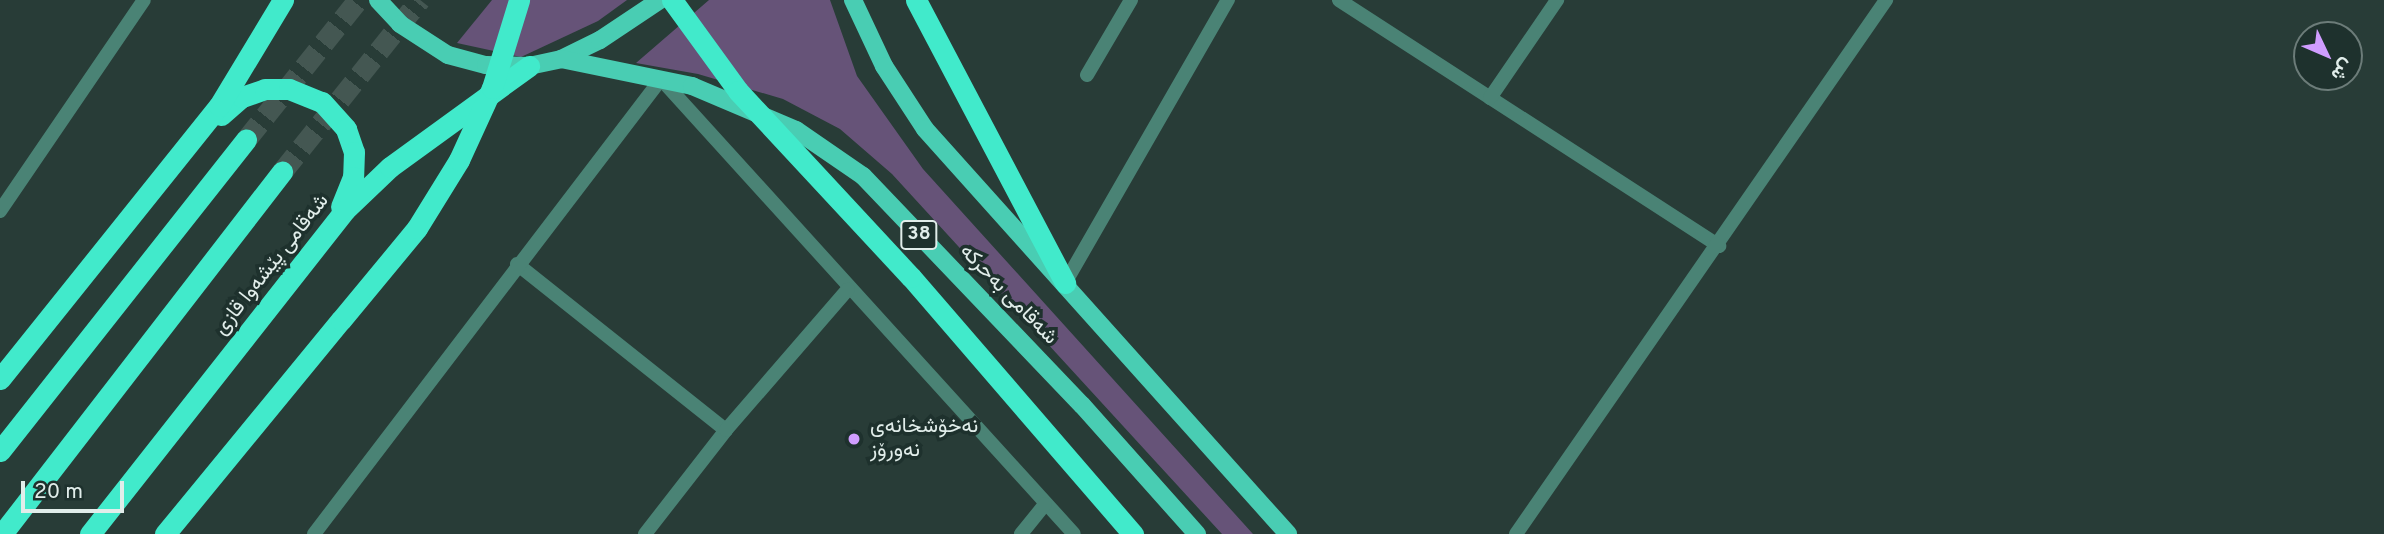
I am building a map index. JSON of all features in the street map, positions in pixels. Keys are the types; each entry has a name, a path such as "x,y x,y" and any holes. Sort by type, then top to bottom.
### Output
{"highway":[{"path":"0,379 180,155 259,47 283,0"},
{"path":"165,534 416,228 459,160 492,88 519,0"},
{"path":"671,0 738,91 911,277 1133,534"},
{"path":"916,0 1065,283"},
{"name":"شەقامی پێشەوا قازی","path":"90,534 325,236 390,167 529,66"},
{"path":"180,155 242,97 277,88 312,96 340,119 354,152 351,189 325,236"},
{"path":"0,451 246,139"},
{"path":"2,534 282,172"}],"main road":[{"name":"شەقامی پێشەوا قازی","path":"378,0 400,24 448,55 486,65 529,66 561,59 600,40 660,0"},
{"path":"853,0 884,66 925,129 1288,534"},
{"name":"شەقامی بەحرکە","path":"561,59 692,86 796,130 863,176 1083,405 1197,534"}],"street":[{"path":"0,211 144,0"},
{"path":"1087,75 1131,0"},
{"path":"1065,283 1228,0"},
{"path":"1339,0 1718,246"},
{"path":"1490,98 1557,0"},
{"path":"1516,534 1886,0"},
{"path":"314,534 517,264 661,79 848,289 1074,534"},
{"path":"517,264 726,430"},
{"path":"646,534 726,430 848,289"},
{"path":"1021,534 1045,504"}],"shaded area":[{"path":"492,0 627,0 598,21 521,57 457,43"},
{"path":"709,0 830,0 857,76 923,169 1253,534 1222,534 892,174 840,129 783,99 698,74 636,63"}],"tunnel":[{"path":"246,140 358,0"},
{"path":"282,172 420,0"}],"place":[{"name":"نەخۆشخانەی نەورۆز","path":"854,439"}]}
